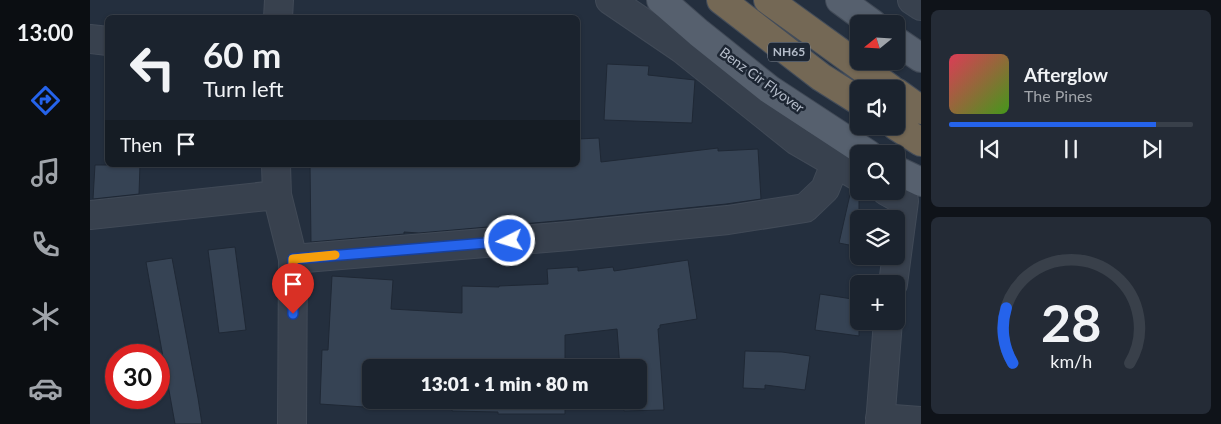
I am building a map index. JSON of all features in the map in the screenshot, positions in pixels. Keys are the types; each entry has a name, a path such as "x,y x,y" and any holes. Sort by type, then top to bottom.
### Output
{"highway":[{"name":"NH65","path":"721,0 821,77 850,95"},
{"name":"NH65","path":"768,0 879,80"},
{"path":"905,98 921,110"},
{"path":"905,132 921,142"}],"main road":[{"name":"Benz Cir Flyover","path":"661,0 769,89 854,145"},
{"path":"840,0 861,15"},
{"path":"905,47 921,58"}],"street":[{"path":"278,15 279,0"},
{"path":"610,0 682,49 798,141 850,172"},
{"path":"912,0 921,6"},
{"path":"90,39 105,41"},
{"path":"293,259 569,236 728,220 805,208 825,189 835,164"},
{"path":"276,167 278,195 293,259 292,424"},
{"path":"90,215 278,195"},
{"path":"895,275 908,197"},
{"path":"887,330 880,421 921,421"}],"building":[{"path":"607,64 649,66 648,75 695,80 692,123 604,120"},
{"path":"599,138 601,162 718,148 718,151 758,149 761,199 568,220 419,233 404,232 404,234 311,242 310,167 580,167 580,139"},
{"path":"95,165 105,165 105,167 140,167 139,194 93,199"},
{"path":"850,194 850,200 859,200 859,210 850,210 850,245 839,243"},
{"path":"235,247 246,330 219,333 208,250"},
{"path":"172,258 202,424 175,424 170,396 170,344 161,344 146,262"},
{"path":"688,260 697,319 660,325 658,329 664,410 624,411 624,409 647,409 647,359 619,359 617,329 565,335 565,359 362,359 362,407 320,404 322,350 328,350 332,276 393,280 391,309 462,313 462,286 499,287 548,284 547,269 578,267 578,271 613,267 614,271"},
{"path":"820,294 850,299 850,330 859,330 859,336 815,330"},
{"path":"745,351 782,352 810,356 805,390 765,385 765,389 743,388"},
{"path":"452,409 565,409 565,414 498,414 498,412 452,411"}],"slow traffic":[{"path":"293,271 293,259 335,255"}],"route":[{"path":"293,314 293,259 510,241"}]}
